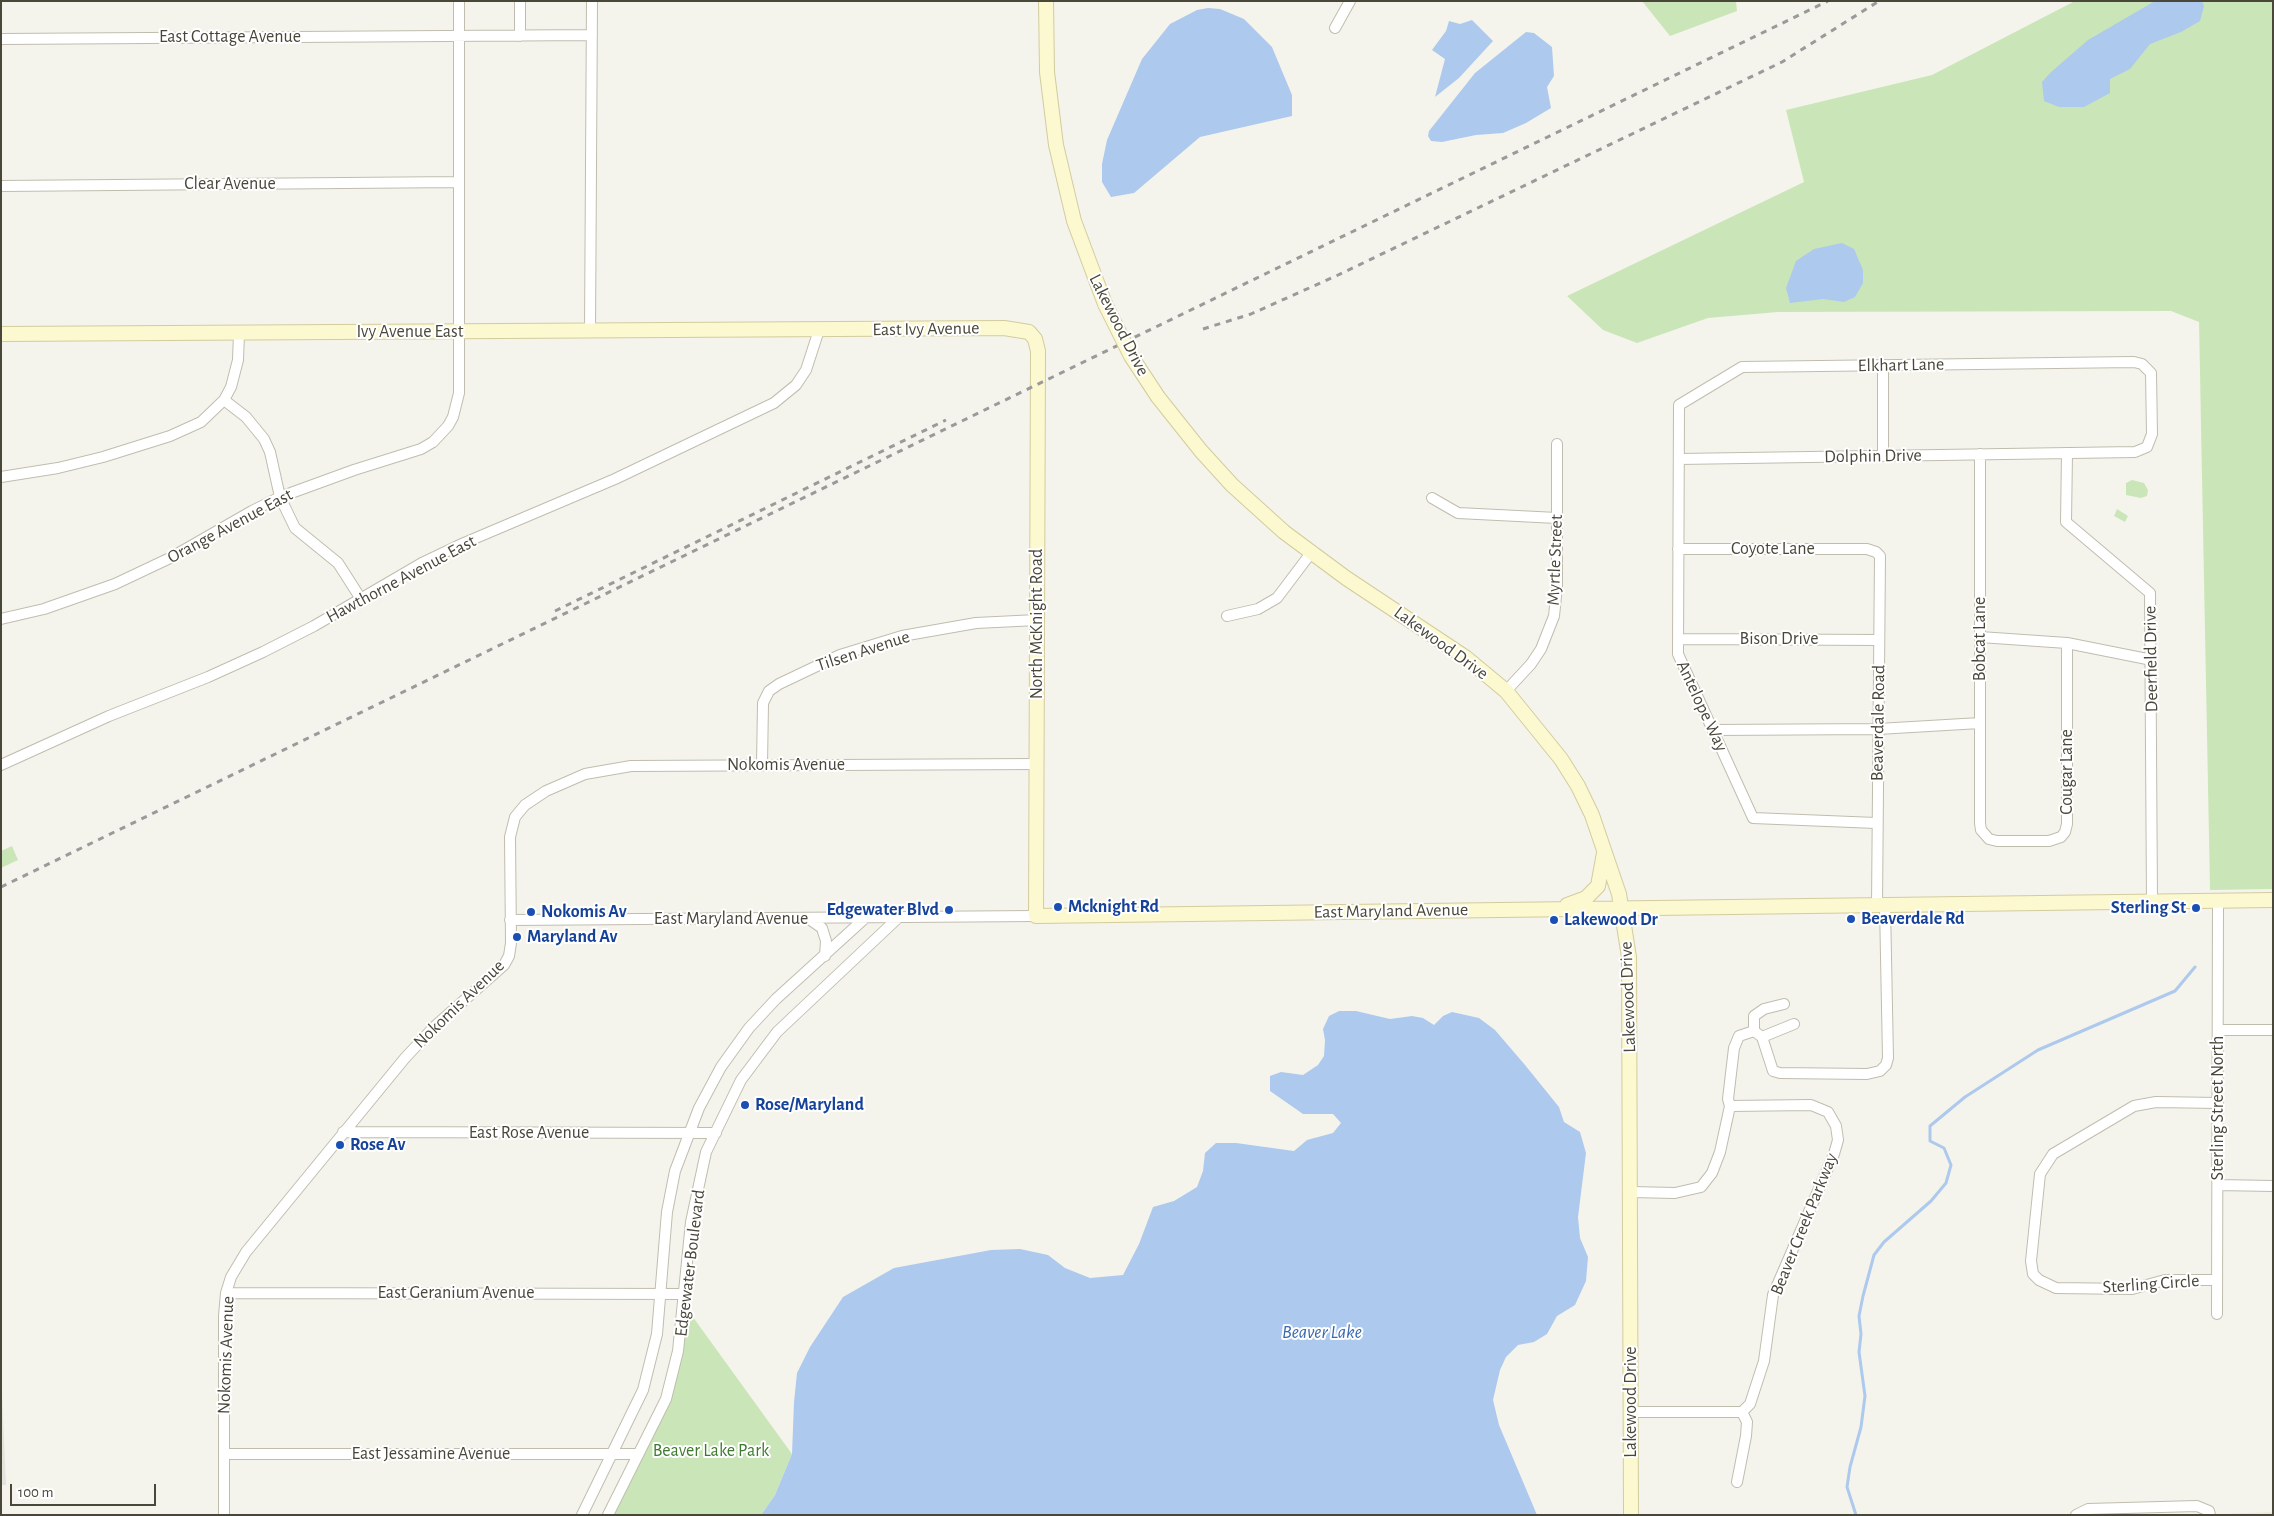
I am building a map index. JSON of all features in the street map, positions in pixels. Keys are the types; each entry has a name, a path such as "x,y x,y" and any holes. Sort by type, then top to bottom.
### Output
{"street":[{"name":"Orange Avenue East","path":"1,619 44,609 115,584 170,558 280,497 354,470 421,449 441,434 453,417 458,403 459,1"},
{"path":"520,1 520,36"},
{"path":"590,331 592,1"},
{"name":"Lakewood Drive","path":"1046,1 1050,102 1064,183 1087,262 1105,304 1132,356 1158,397 1201,451 1232,485 1284,532 1311,553 1459,653 1506,691 1544,737 1578,786 1604,847 1622,908 1630,976 1631,1515"},
{"path":"1335,28 1350,1"},
{"name":"East Cottage Avenue","path":"1,38 592,35"},
{"name":"Clear Avenue","path":"1,186 459,182"},
{"name":"East Ivy Avenue","path":"819,330 1004,328 1019,329 1031,334"},
{"name":"Ivy Avenue East","path":"1,334 819,330"},
{"name":"Hawthorne Avenue East","path":"1,765 109,716 208,677 263,652 422,563 614,479 774,403 796,385 806,370 819,330"},
{"path":"1,477 58,468 148,444 201,422 224,400 236,374 239,333"},
{"name":"North McKnight Road","path":"1031,334 1036,341 1038,351 1036,916"},
{"name":"Elkhart Lane","path":"1679,406 1742,367 2134,362 2148,368 2152,380 2152,434 2147,447 2135,452 2067,453"},
{"path":"1882,456 1883,365"},
{"path":"224,400 246,417 264,439 270,452 280,497 295,528 338,563 361,598"},
{"name":"Antelope Way","path":"1679,406 1678,654 1753,818 1876,822"},
{"name":"Myrtle Street","path":"1506,691 1531,664 1541,649 1554,616 1556,597 1557,444"},
{"name":"Dolphin Drive","path":"1679,459 2067,453"},
{"name":"Deerfield Drive","path":"2067,453 2066,522 2150,593 2152,660 2152,902"},
{"name":"Bobcat Lane","path":"1980,454 1980,823"},
{"path":"1432,498 1458,513 1557,518"},
{"name":"Coyote Lane","path":"1678,549 1867,548"},
{"name":"Beaverdale Road","path":"1758,1034 1774,1071 1780,1073 1867,1074 1880,1071 1888,1058 1876,822 1881,562 1876,552 1867,548"},
{"path":"1227,616 1263,607 1277,598 1311,553"},
{"name":"Tilsen Avenue","path":"762,765 763,703 769,691 779,684 840,655 902,636 976,623 1037,620"},
{"path":"1980,637 2067,643 2152,660"},
{"name":"Bison Drive","path":"1678,639 1879,640"},
{"name":"Cougar Lane","path":"1980,823 1984,835 1998,841 2049,841 2061,837 2065,832 2067,824 2067,643"},
{"path":"1713,730 1878,729 1980,723"},
{"name":"Nokomis Avenue","path":"224,1515 224,1316 226,1293 239,1261 343,1132 416,1046 504,965 510,949 511,827 522,808 546,791 585,774 616,767 1037,764"},
{"path":"1546,909 1580,901 1593,892 1601,881 1604,847"},
{"name":"East Maryland Avenue","path":"510,920 864,919 2273,900"},
{"name":"Sterling Street North","path":"2217,1314 2218,901"},
{"name":"Edgewater Boulevard","path":"608,1515 666,1399 678,1351 686,1294 691,1222 706,1152 741,1080 777,1032 898,918"},
{"path":"809,919 822,928 826,940 825,956"},
{"name":"Edgewater Boulevard","path":"582,1515 643,1390 657,1334 667,1212 675,1171 699,1108 721,1067 749,1028 776,999 864,919"},
{"path":"1758,1034 1754,1016 1764,1009 1784,1004"},
{"path":"1631,1192 1675,1193 1700,1187 1712,1174 1720,1152 1730,1106 1728,1099 1734,1048 1739,1036 1758,1034 1794,1024"},
{"path":"2218,1030 2273,1030"},
{"name":"Sterling Circle","path":"2217,1280 2157,1281 2132,1289 2056,1288 2039,1280 2033,1274 2030,1261 2040,1174 2053,1154 2134,1106 2156,1102 2218,1103"},
{"name":"Beaver Creek Parkway","path":"1730,1106 1812,1105 1828,1112 1836,1126 1838,1140 1834,1154 1773,1295 1764,1361 1750,1404 1742,1412"},
{"name":"East Rose Avenue","path":"343,1132 716,1134"},
{"path":"2218,1185 2273,1186"},
{"name":"East Geranium Avenue","path":"226,1293 686,1294"},
{"path":"1631,1412 1742,1412 1746,1422 1746,1436 1737,1482"},
{"name":"East Jessamine Avenue","path":"224,1454 638,1454"},
{"path":"2076,1515 2088,1509 2197,1506 2210,1513"}],"shaded area":[{"path":"1,1370 6,1485 1,1485"},
{"path":"2273,1512 2273,1515 2220,1515 2220,1514"}],"green space":[{"path":"1642,1 1736,1 1737,11 1670,36"},
{"path":"2075,1 2273,1 2273,889 2210,890 2199,322 2171,311 1778,312 1708,318 1637,343 1603,330 1567,296 1804,182 1786,110 1932,75"},
{"path":"2132,480 2144,483 2148,490 2147,496 2141,498 2126,495 2126,483"},
{"path":"2117,509 2128,516 2125,522 2114,516"},
{"path":"12,846 18,860 1,868 1,851"},
{"name":"Beaver Lake Park","path":"690,1313 792,1454 775,1495 761,1515 608,1515 666,1399"}],"water":[{"path":"2155,1 2202,1 2204,6 2200,21 2181,32 2150,44 2130,69 2110,79 2110,93 2084,107 2059,107 2044,101 2042,82 2050,73 2088,40"},
{"path":"1208,8 1220,9 1244,19 1272,47 1292,95 1292,116 1200,137 1134,193 1111,197 1102,182 1102,164 1107,140 1142,59 1170,24 1197,10"},
{"path":"1472,20 1493,41 1459,78 1435,97 1445,59 1432,50 1446,31 1449,21 1460,24"},
{"path":"1526,32 1534,33 1552,47 1554,76 1547,87 1551,108 1526,123 1503,133 1476,135 1442,142 1431,141 1428,136 1429,131 1475,73"},
{"path":"1842,243 1854,249 1863,270 1863,283 1855,297 1844,302 1823,299 1790,303 1786,288 1796,261 1814,249"},
{"name":"Beaver Lake","path":"1339,1011 1356,1011 1390,1019 1412,1016 1423,1018 1434,1025 1443,1016 1452,1012 1479,1018 1495,1030 1525,1065 1559,1107 1564,1122 1580,1132 1586,1153 1578,1217 1580,1238 1588,1257 1586,1281 1575,1305 1557,1316 1547,1334 1534,1342 1518,1345 1506,1357 1500,1370 1493,1400 1499,1425 1537,1515 761,1515 775,1495 792,1454 797,1373 810,1347 843,1297 894,1268 991,1250 1020,1249 1048,1255 1065,1268 1090,1278 1123,1275 1139,1244 1153,1207 1174,1201 1197,1187 1203,1171 1205,1153 1216,1143 1236,1143 1294,1151 1307,1140 1333,1133 1341,1123 1333,1114 1303,1114 1270,1091 1270,1076 1281,1072 1303,1075 1318,1065 1324,1056 1325,1040 1323,1029 1329,1016"}],"waterway":[{"path":"1856,1515 1847,1487 1850,1467 1861,1427 1865,1396 1859,1352 1861,1334 1859,1316 1874,1255 1884,1242 1931,1201 1946,1183 1951,1165 1944,1148 1930,1141 1930,1126 1965,1097 2038,1050 2175,991 2195,967"}],"railway":[{"path":"1,887 1828,1"},
{"path":"1203,329 1251,314 1336,276 1782,62 1879,1"},
{"path":"555,611 946,420"}],"place":[{"name":"Mcknight Rd","path":"1058,907"},
{"name":"Sterling St","path":"2196,908"},
{"name":"Edgewater Blvd","path":"949,910"},
{"name":"Nokomis Av","path":"531,912"},
{"name":"Beaverdale Rd","path":"1851,919"},
{"name":"Lakewood Dr","path":"1554,920"},
{"name":"Maryland Av","path":"517,937"},
{"name":"Rose/Maryland","path":"745,1105"},
{"name":"Rose Av","path":"340,1145"}]}
